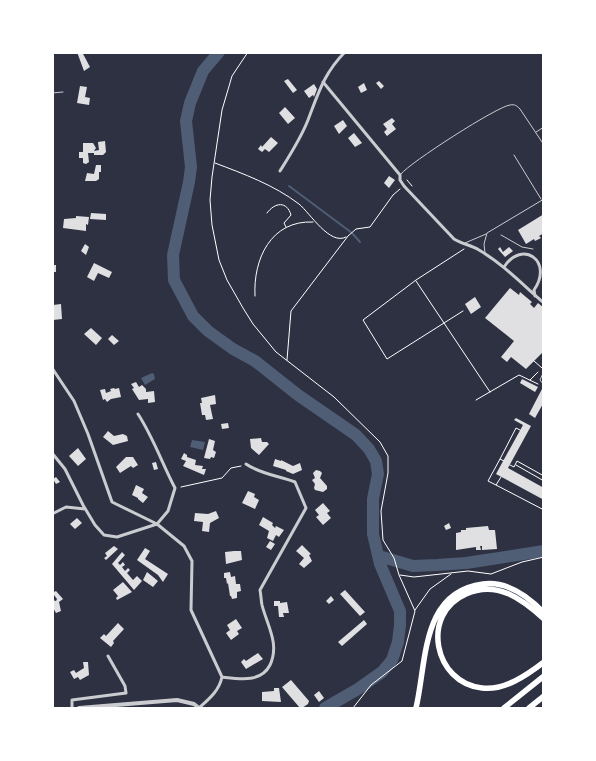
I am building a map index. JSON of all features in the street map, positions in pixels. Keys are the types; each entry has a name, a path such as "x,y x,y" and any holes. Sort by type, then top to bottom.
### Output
{"highway":[{"path":"416,708 431,628 437,613 452,595 462,588 474,585 495,584 508,587 523,595 544,613"},
{"path":"544,619 508,592 483,589 460,597 449,605 442,616 437,640 442,658 449,669 468,684 483,688 502,686 518,679 544,662"},
{"path":"504,708 544,676"},
{"path":"529,708 544,696"}],"street":[{"path":"280,171 305,127 323,82 345,52"},
{"path":"323,82 400,175 400,180 404,186 448,234 461,244 470,245 504,267 544,303"},
{"path":"504,267 516,256 525,254 532,257 539,264 541,271 538,285 534,290 536,296"},
{"path":"52,368 74,401 112,502 157,524 184,546 192,560 191,610 222,677 220,686 199,708 194,704 177,700 79,708"},
{"path":"52,453 65,469 85,509 104,535 117,537 157,524 168,511 175,488 160,459 152,436 138,414"},
{"path":"222,677 256,678 267,670 270,665 274,650 270,626 262,605 260,590 306,508 295,482 278,475 254,470 246,464"},
{"path":"52,514 66,507 85,509"},
{"path":"72,708 72,700 126,693 125,686 108,656"}],"lane":[{"path":"52,92 63,92"},
{"path":"400,175 414,161 509,104 518,106 544,145"},
{"path":"535,132 544,128"},
{"path":"461,244 472,241 487,233 542,199 514,155"},
{"path":"486,255 484,244 487,233"},
{"path":"501,235 522,248 533,249"},
{"path":"544,372 540,380 544,386"}],"path":[{"path":"248,52 232,76 222,110 214,163 210,200 212,225 219,260 227,280 253,324 276,352 334,397 380,442 388,456 388,473 381,511 383,540 394,558 414,611"},
{"path":"214,163 254,178 278,191 299,204 312,216 314,222"},
{"path":"287,360 290,311 348,236 356,229 370,226 393,195 404,186"},
{"path":"267,213 274,206 286,205 291,215 284,223 286,228"},
{"path":"255,296 255,278 260,256 268,243 280,231 306,221 314,222 336,239 348,236"},
{"path":"463,310 387,359 363,320 416,280 470,245"},
{"path":"416,280 490,392"},
{"path":"530,380 543,368 534,361"},
{"path":"476,400 519,375 544,386"},
{"path":"520,430 516,428 488,481 544,510"},
{"path":"514,433 518,435"},
{"path":"511,438 515,440"},
{"path":"508,443 512,445"},
{"path":"506,447 510,449"},
{"path":"504,451 508,454"},
{"path":"501,456 505,458"},
{"path":"500,458 504,461"},
{"path":"510,465 514,467 517,461 544,476"},
{"path":"175,488 222,478 230,468 246,464"},
{"path":"515,464 544,481"},
{"path":"496,485 500,477"},
{"path":"399,575 414,576 468,571 491,574 522,562 544,557"},
{"path":"353,708 370,685 402,660 414,611 430,588 451,573"}],"water":[{"path":"152,373 155,379 145,385 141,378"},
{"path":"192,440 205,442 203,450 190,447"}],"building":[{"path":"77,52 82,52 90,67 84,71"},
{"path":"288,79 297,90 293,93 284,81"},
{"path":"379,81 384,86 381,89 376,83"},
{"path":"364,83 367,90 361,93 358,87"},
{"path":"314,84 317,89 314,97 313,95 309,98 304,91"},
{"path":"80,86 87,87 85,97 90,98 89,105 77,103"},
{"path":"285,107 295,118 288,124 279,113"},
{"path":"392,118 395,121 392,124 396,129 387,136 384,132 387,129 383,124"},
{"path":"343,120 347,126 339,134 334,126"},
{"path":"354,133 362,143 355,147 348,138"},
{"path":"271,137 278,143 269,152 265,149 262,152 258,149 261,145 262,147"},
{"path":"105,141 106,152 103,155 88,153 89,162 83,163 83,158 79,158 79,152 83,152 83,143 93,143 96,148 94,151 99,150 98,142"},
{"path":"96,165 101,165 99,179 96,181 85,181 87,173 94,174"},
{"path":"389,176 395,180 389,188 384,183"},
{"path":"91,213 106,214 106,220 90,219"},
{"path":"544,214 544,233 539,236 541,238 535,241 534,239 526,244 518,230"},
{"path":"76,216 89,217 86,231 63,228 64,219 76,218"},
{"path":"85,244 89,247 86,255 81,251"},
{"path":"500,247 503,252 509,247 513,251 505,257 498,249"},
{"path":"94,263 112,272 109,278 98,273 94,281 87,277"},
{"path":"52,265 56,265 56,272 52,272"},
{"path":"510,288 519,295 520,292 532,302 530,304 534,308 538,303 544,308 544,351 526,369 511,357 507,362 501,357 514,341 485,318"},
{"path":"475,297 481,307 471,314 465,304"},
{"path":"61,304 62,319 53,320 53,305"},
{"path":"91,328 102,338 96,345 84,334"},
{"path":"112,335 119,341 114,345 108,339"},
{"path":"522,379 538,387 535,392 520,383"},
{"path":"136,382 139,387 142,385 146,389 146,392 154,391 155,402 148,403 148,399 139,400 131,384"},
{"path":"114,388 119,388 121,397 107,402 105,399 103,400 100,390 105,389 106,393"},
{"path":"542,389 544,402 535,418 529,414"},
{"path":"215,395 216,404 210,405 213,419 206,420 205,415 202,415 201,398"},
{"path":"516,418 531,426 508,468 544,488 544,500 496,474 523,425 514,420"},
{"path":"228,423 229,428 222,429 221,424"},
{"path":"108,431 114,436 123,434 127,436 128,441 113,445 103,437"},
{"path":"261,438 262,442 269,444 259,455 251,448 250,439"},
{"path":"209,439 215,441 213,450 216,452 214,458 211,457 210,459 204,458"},
{"path":"78,448 86,459 78,466 69,456"},
{"path":"184,453 187,457 196,460 195,465 203,466 202,469 206,469 204,475 183,466 186,461 181,459"},
{"path":"126,457 133,457 138,465 133,468 131,466 120,473 116,467"},
{"path":"275,459 293,466 300,463 302,470 293,474 273,466"},
{"path":"156,462 158,469 154,470 152,463"},
{"path":"316,470 322,473 320,478 327,486 327,489 323,492 314,488 315,484 312,480 315,478 313,473"},
{"path":"56,477 60,482 56,484 53,479"},
{"path":"136,485 144,489 142,493 148,497 143,503 132,495"},
{"path":"248,491 255,494 254,497 259,500 255,509 242,503"},
{"path":"323,503 330,511 327,513 331,518 323,525 316,517 319,515 315,510"},
{"path":"216,511 219,518 210,523 209,532 202,531 203,522 194,521 195,513 208,514"},
{"path":"263,517 273,523 272,525 275,528 276,526 284,530 279,537 276,535 273,541 267,538 269,531 259,525"},
{"path":"77,518 82,523 75,529 70,524"},
{"path":"449,523 451,528 446,530 444,526"},
{"path":"488,526 489,530 495,530 497,549 482,550 482,546 480,546 481,550 476,550 476,547 456,550 456,533 466,530 466,528"},
{"path":"270,541 275,544 271,550 266,547"},
{"path":"302,545 311,554 309,555 312,561 304,568 299,564 304,558 296,551"},
{"path":"114,546 118,549 106,560 104,558 107,556 105,553"},
{"path":"145,548 150,551 145,559 168,574 163,582 158,575 137,560"},
{"path":"241,551 242,560 226,564 225,552"},
{"path":"122,552 125,555 118,563 120,565 123,562 125,565 122,567 125,571 128,568 130,570 127,573 133,580 137,576 142,581 134,590 112,564"},
{"path":"147,572 158,581 153,587 143,580"},
{"path":"230,572 231,577 235,576 236,584 240,584 241,591 237,592 237,598 232,599 228,583 226,578 224,578 224,573"},
{"path":"123,582 132,592 117,600 118,596 113,590"},
{"path":"345,590 365,612 360,616 340,594"},
{"path":"56,591 63,599 59,602 61,611 56,613 52,606 52,600 56,601 57,599 52,593"},
{"path":"331,596 334,600 329,604 326,601"},
{"path":"274,601 280,601 280,603 287,602 289,613 283,613 284,617 279,617 278,606 274,606"},
{"path":"236,619 242,628 237,631 239,634 231,640 226,633 230,630 227,625"},
{"path":"364,620 367,624 342,646 338,642"},
{"path":"118,623 124,629 113,641 114,643 111,647 100,638 104,634 106,636"},
{"path":"258,653 263,659 246,669 241,662"},
{"path":"83,662 88,662 89,675 80,680 78,677 74,679 70,672 74,670 76,673 84,668"},
{"path":"291,680 309,701 302,708 282,687"},
{"path":"274,688 279,688 281,702 262,701 262,692 274,691"},
{"path":"319,691 324,698 319,702 314,695"}],"waterway":[{"path":"219,52 203,71 190,103 186,121 191,167 173,255 174,280 193,316 208,331 233,349 255,361 298,395 356,435 369,449 376,461 378,474 373,499 373,534 380,564 400,611 398,642 392,660 382,672 358,689 325,708"},
{"path":"289,186 352,233 360,242"},
{"path":"379,556 413,566 466,563 544,551"}]}
